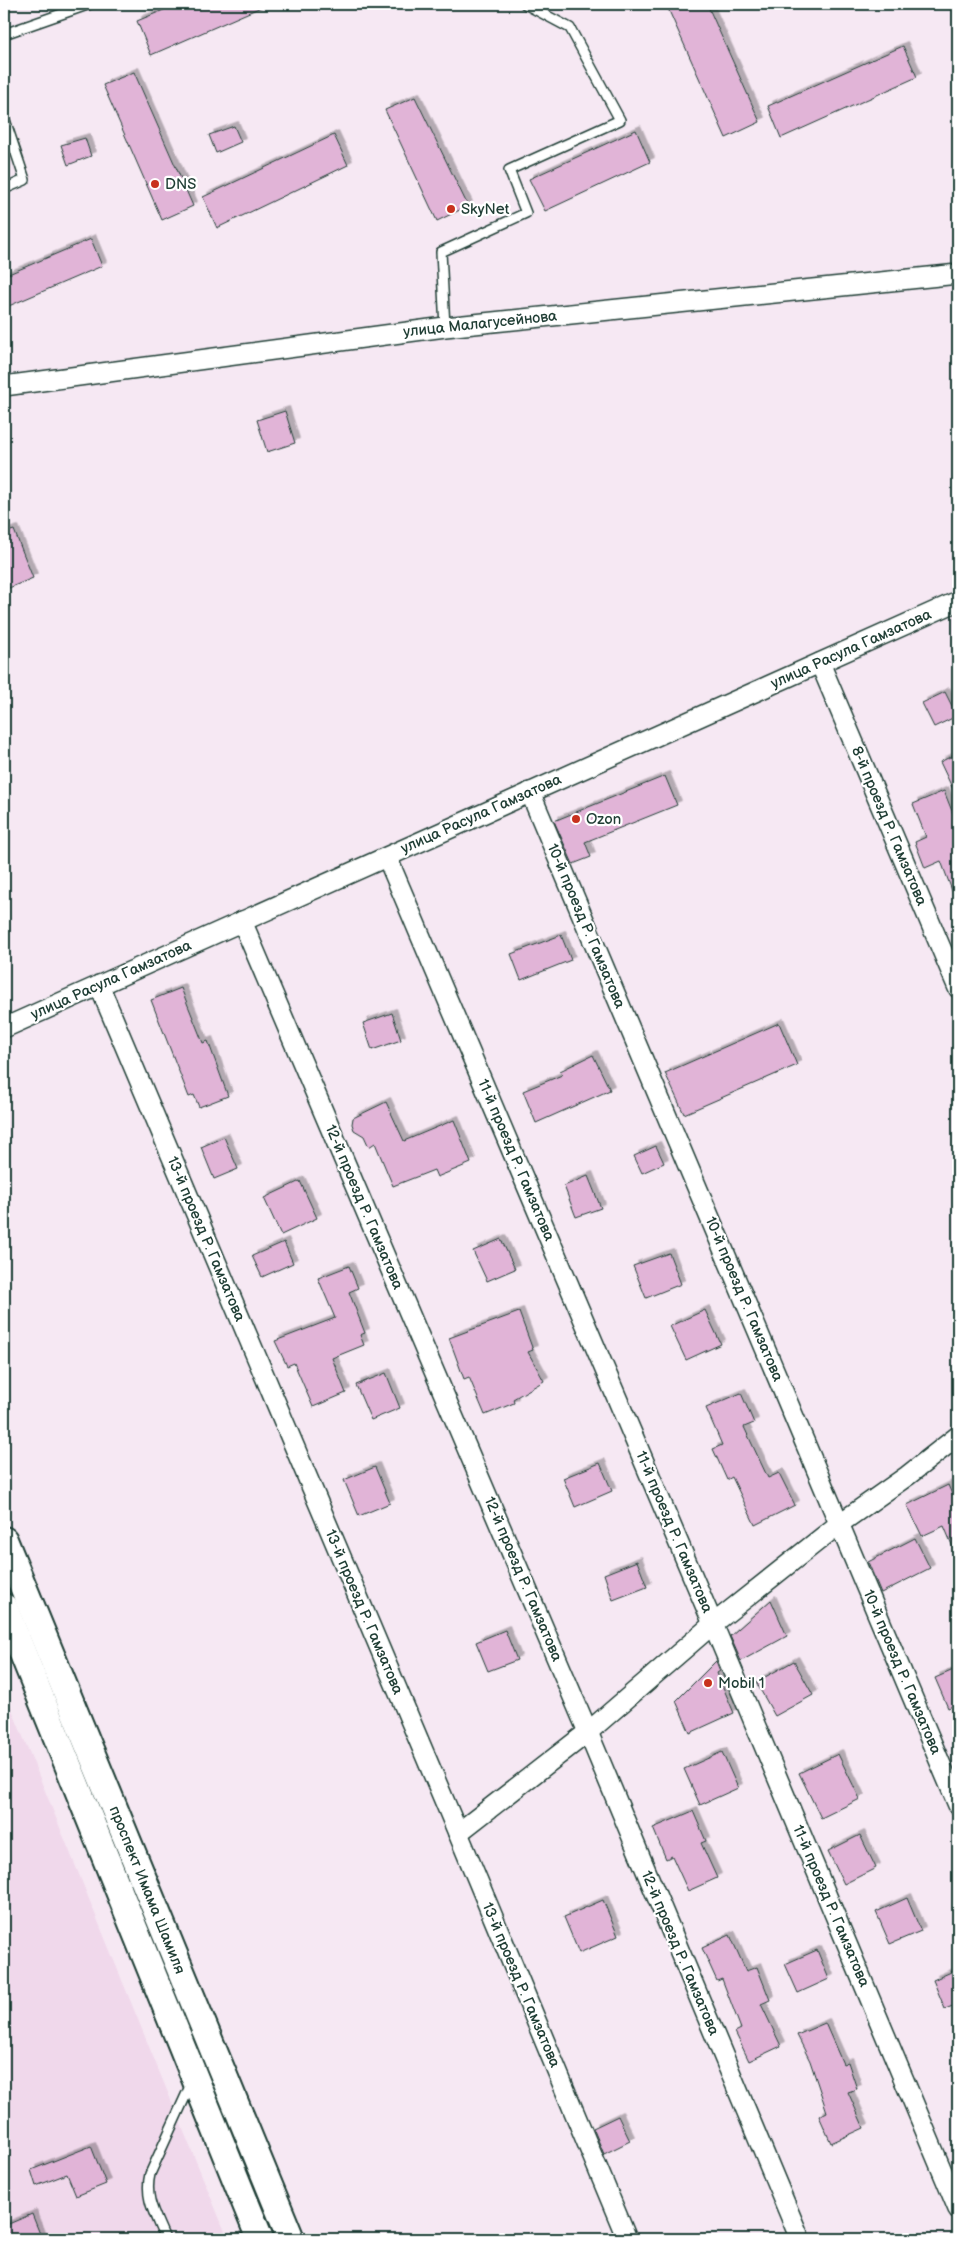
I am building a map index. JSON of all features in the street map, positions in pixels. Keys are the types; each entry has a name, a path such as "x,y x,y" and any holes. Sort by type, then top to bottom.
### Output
{"main road":[{"name":"проспект Имама Шамиля","path":"4,1540 291,2239"},
{"name":"проспект Имама Шамиля","path":"4,1607 260,2239"}],"street":[{"name":"улица Малагусейнова","path":"4,386 444,328 958,274"},
{"name":"улица Расула Гамзатова","path":"4,1028 958,601"},
{"name":"8-й проезд Р. Гамзатова","path":"820,663 958,988"},
{"name":"10-й проезд Р. Гамзатова","path":"530,792 958,1805"},
{"name":"11-й проезд Р. Гамзатова","path":"387,857 714,1624 958,2209"},
{"name":"12-й проезд Р. Гамзатова","path":"242,921 588,1732 800,2239"},
{"name":"13-й проезд Р. Гамзатова","path":"99,985 458,1833 627,2239"},
{"path":"458,1833 588,1732 714,1624 839,1524 907,1476 958,1436"}],"lane":[{"path":"4,34 90,4"},
{"path":"444,328 441,252 526,213 509,170 620,120 570,28 525,4"},
{"path":"4,117 25,180 4,189"},
{"path":"165,2239 149,2201 147,2188 150,2174 194,2077"}],"shaded area":[{"path":"4,1690 152,2054 228,2239 4,2239"}],"building":[{"path":"178,4 268,4 151,55 137,21"},
{"path":"666,4 707,4 760,122 726,138"},
{"path":"903,46 917,77 781,138 768,106"},
{"path":"134,72 193,206 162,220 103,85"},
{"path":"415,97 468,206 437,221 385,110"},
{"path":"234,126 241,142 216,153 209,135"},
{"path":"636,130 650,162 545,211 529,179"},
{"path":"334,135 348,165 217,228 203,197"},
{"path":"85,138 91,156 68,165 61,145"},
{"path":"91,239 102,266 4,308 4,276"},
{"path":"285,411 295,443 267,452 257,420"},
{"path":"14,530 33,578 4,590 4,533"},
{"path":"945,692 957,716 934,727 922,703"},
{"path":"958,753 958,800 940,762"},
{"path":"665,776 677,805 585,842 591,857 573,864 554,821"},
{"path":"944,791 958,826 957,904 941,861 925,868 915,842 926,837 913,804"},
{"path":"561,935 571,960 521,980 511,954"},
{"path":"181,988 203,1043 208,1041 228,1096 199,1107 194,1095 189,1097 151,1000"},
{"path":"392,1013 401,1040 372,1050 363,1023"},
{"path":"779,1023 797,1065 684,1114 665,1073"},
{"path":"593,1055 610,1090 536,1123 523,1091 562,1075 560,1071"},
{"path":"386,1102 404,1141 454,1120 471,1163 437,1177 434,1170 393,1186 375,1143 369,1147 364,1136 354,1130 352,1124 353,1118"},
{"path":"224,1137 238,1169 214,1179 201,1147"},
{"path":"656,1146 664,1163 642,1173 634,1156"},
{"path":"588,1176 601,1208 576,1217 564,1186"},
{"path":"300,1181 317,1218 281,1235 264,1198"},
{"path":"501,1239 515,1269 487,1281 473,1251"},
{"path":"284,1242 293,1263 262,1277 252,1256"},
{"path":"669,1253 681,1284 646,1298 633,1266"},
{"path":"349,1266 358,1288 349,1292 365,1333 360,1335 364,1345 332,1358 346,1393 313,1407 294,1363 287,1366 275,1341 335,1318 318,1278"},
{"path":"705,1310 721,1344 686,1360 670,1326"},
{"path":"519,1312 533,1350 528,1352 544,1381 513,1399 514,1403 485,1415 469,1377 464,1379 449,1338"},
{"path":"386,1373 400,1408 371,1420 356,1385"},
{"path":"741,1393 754,1423 744,1427 768,1478 779,1473 795,1505 755,1525 732,1477 727,1480 713,1449 722,1445 706,1408"},
{"path":"600,1463 612,1491 575,1507 563,1478"},
{"path":"375,1467 390,1503 359,1516 344,1480"},
{"path":"948,1485 958,1508 958,1559 944,1526 922,1536 907,1505"},
{"path":"915,1538 930,1568 881,1593 868,1562"},
{"path":"637,1561 647,1587 613,1600 604,1574"},
{"path":"771,1600 787,1636 741,1661 730,1636"},
{"path":"505,1630 517,1660 488,1671 476,1642"},
{"name":"Mobil 1","path":"716,1661 720,1671 717,1673 734,1713 690,1733 676,1701"},
{"path":"794,1661 813,1695 775,1716 756,1682"},
{"path":"958,1668 958,1704 948,1708 935,1678"},
{"path":"722,1752 738,1788 700,1805 684,1769"},
{"path":"838,1754 860,1799 821,1818 799,1773"},
{"path":"693,1811 706,1841 701,1843 717,1878 688,1891 672,1856 666,1859 653,1828"},
{"path":"860,1835 876,1868 844,1884 828,1851"},
{"path":"907,1898 921,1931 890,1944 876,1912"},
{"path":"603,1900 618,1936 579,1953 564,1917"},
{"path":"730,1935 746,1971 757,1967 770,2000 761,2004 781,2046 749,2061 735,2032 741,2029 722,1979 717,1981 702,1948"},
{"path":"817,1950 829,1979 798,1993 785,1964"},
{"path":"958,1969 958,2004 945,2009 933,1980"},
{"path":"825,2023 843,2064 848,2062 857,2089 848,2092 864,2128 831,2143 819,2116 827,2112 810,2061 797,2035"},
{"path":"618,2116 630,2141 604,2154 593,2128"},
{"path":"91,2146 106,2184 76,2196 67,2174 36,2186 31,2170"},
{"path":"32,2214 42,2239 4,2239 4,2226"}],"place":[{"name":"DNS","path":"155,184"},
{"name":"SkyNet","path":"451,209"},
{"name":"Ozon","path":"576,819"},
{"name":"Mobil 1","path":"708,1683"}]}
